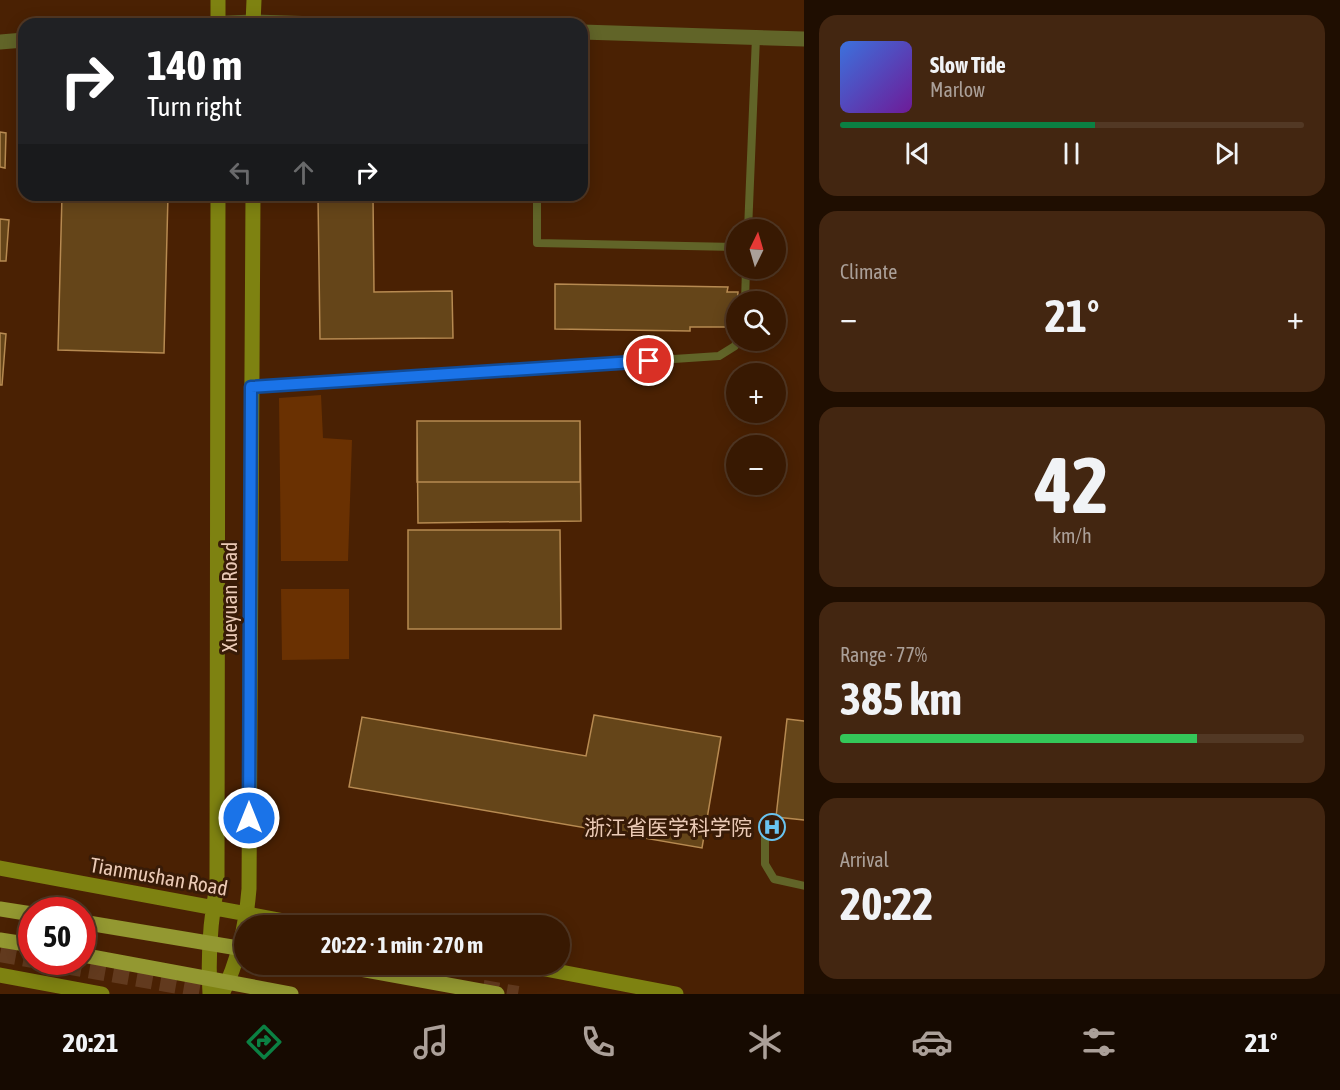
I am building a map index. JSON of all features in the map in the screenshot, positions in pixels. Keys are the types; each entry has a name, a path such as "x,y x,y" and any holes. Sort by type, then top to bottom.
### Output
{"main road":[{"path":"215,18 218,0"},
{"path":"253,18 254,0"},
{"name":"Xueyuan Road","path":"210,994 210,944 217,886 218,201"},
{"name":"Xueyuan Road","path":"247,914 252,201"},
{"name":"Tianmushan Road","path":"0,868 252,915"},
{"path":"0,909 18,912"},
{"path":"96,924 234,947"},
{"path":"0,940 18,943"},
{"path":"96,957 209,977 225,988 291,994"},
{"name":"Xueyuan Road","path":"225,988 234,967"},
{"path":"570,974 676,994"},
{"path":"0,975 102,994"},
{"path":"393,975 497,994"}],"street":[{"path":"588,32 804,39"},
{"path":"0,42 18,40"}],"lane":[{"path":"748,219 756,37"},
{"path":"537,201 537,243 726,247"},
{"path":"251,387 719,356 727,351"},
{"path":"765,834 765,864 774,879 804,886"}],"shaded area":[{"path":"321,395 323,438 352,440 348,561 281,561 279,398"},
{"path":"281,589 349,589 349,659 282,660"}],"building":[{"path":"0,132 6,133 5,168 0,167"},
{"path":"62,201 168,201 164,353 58,350"},
{"path":"318,201 373,201 374,292 452,291 453,338 320,339"},
{"path":"0,219 9,220 6,261 0,261"},
{"path":"555,284 728,287 726,327 690,327 690,331 555,329"},
{"path":"0,333 6,334 2,385 0,385"},
{"path":"417,421 580,421 580,482 417,482"},
{"path":"417,421 580,421 581,521 418,523"},
{"path":"408,530 560,530 561,629 408,629"},
{"path":"594,715 721,737 702,848 349,787 362,717 586,756"},
{"path":"787,719 804,721 804,820 776,817"}],"tunnel":[{"path":"0,954 18,957"},
{"path":"96,971 224,994"},
{"path":"483,988 518,994"}],"place":[{"name":"浙江省医学科学院","path":"772,827"}],"route":[{"path":"249,818 251,387 649,361"}]}
